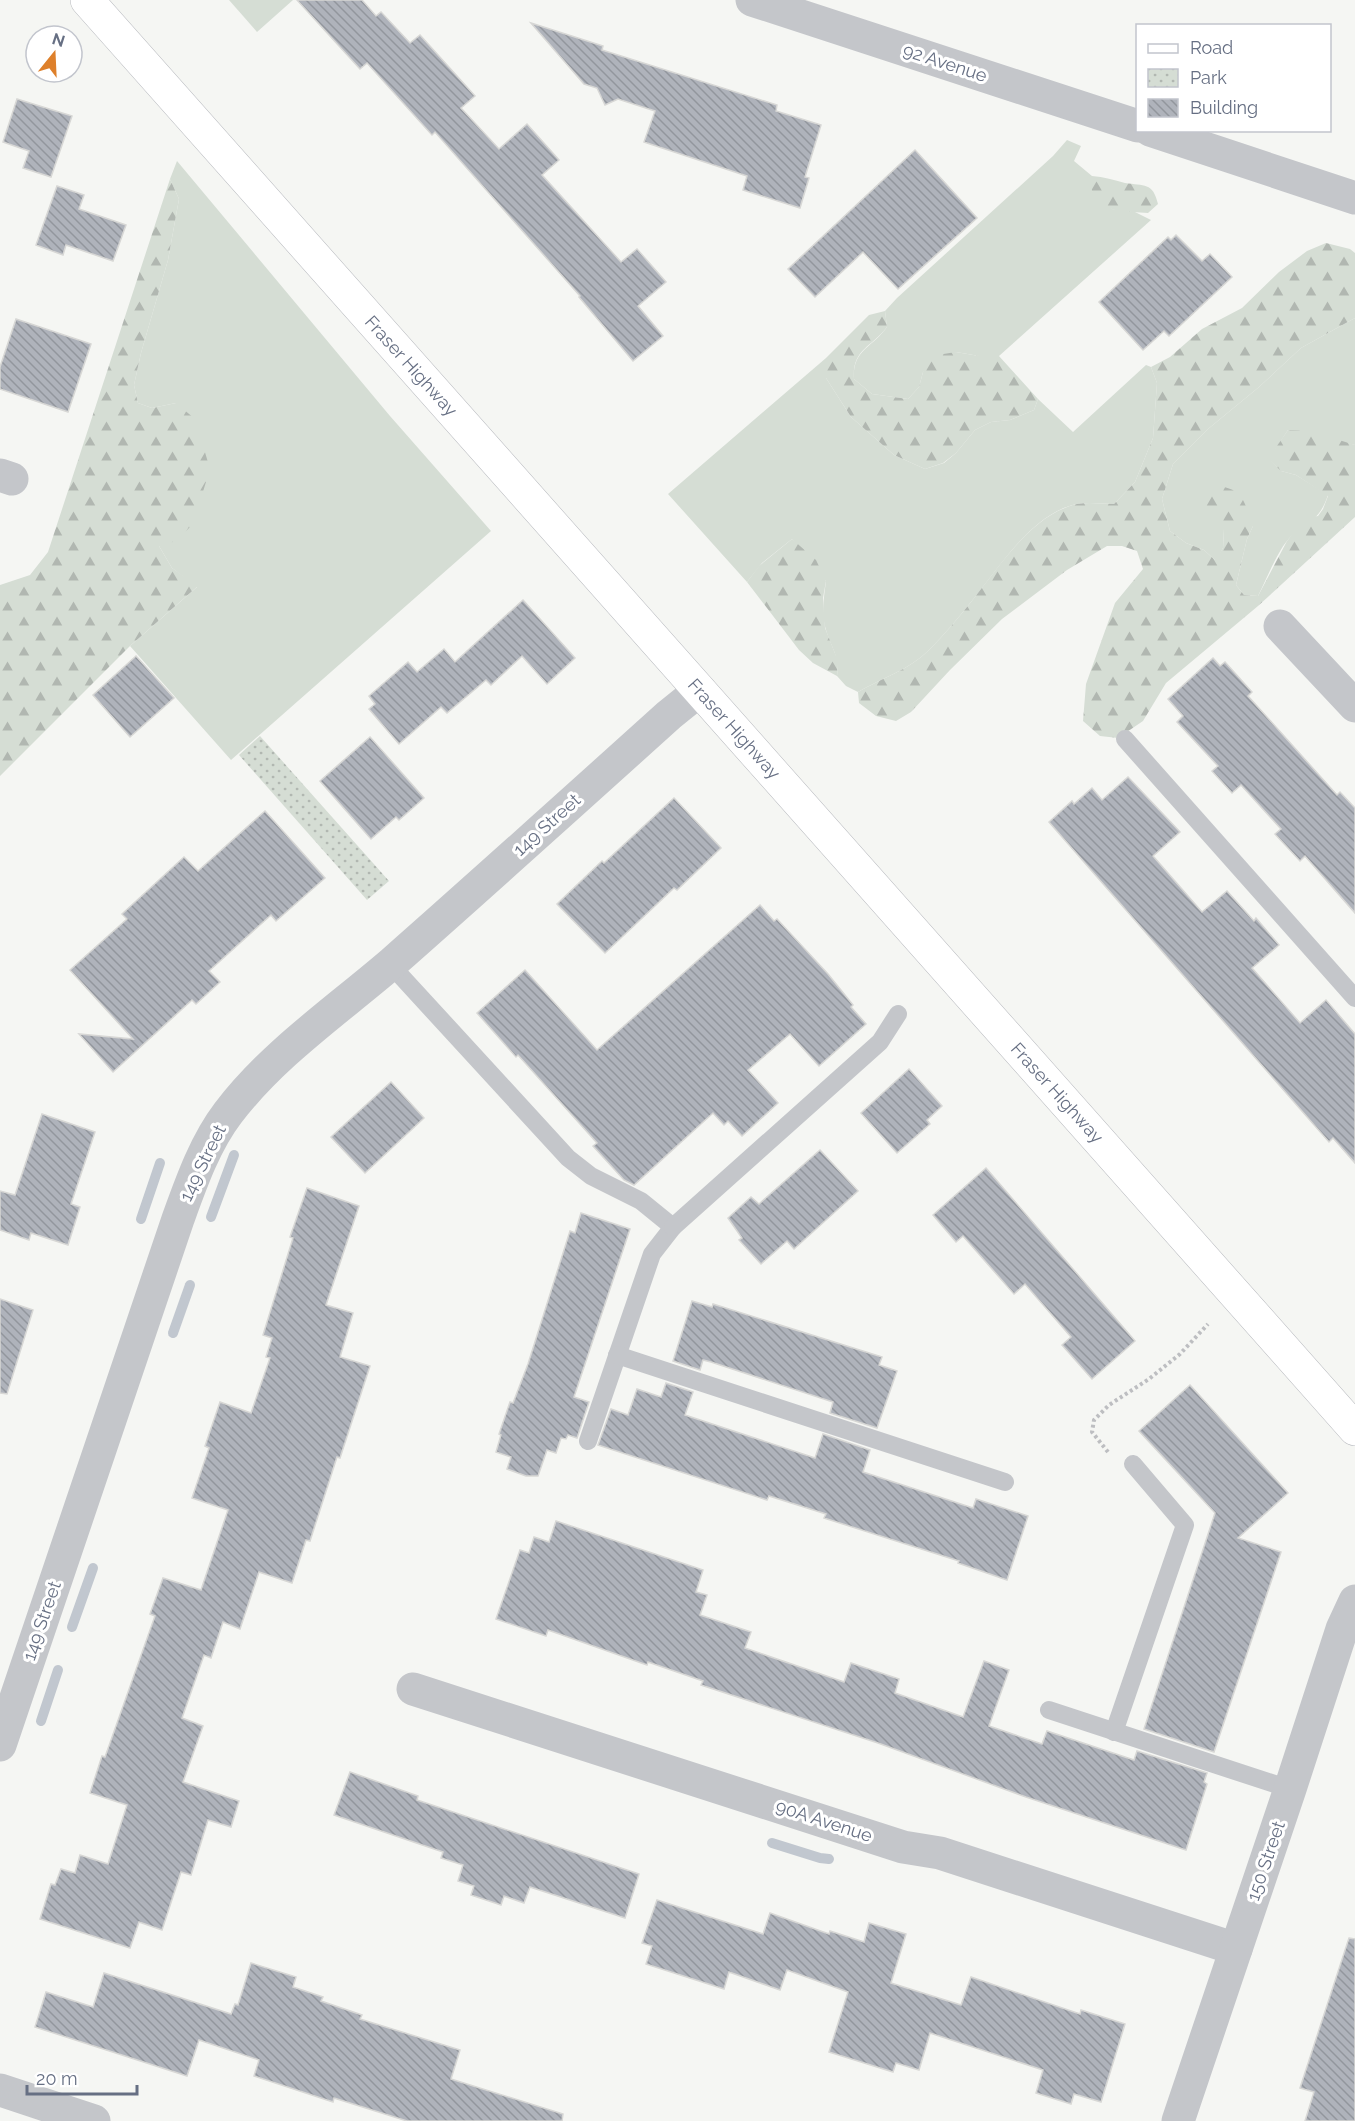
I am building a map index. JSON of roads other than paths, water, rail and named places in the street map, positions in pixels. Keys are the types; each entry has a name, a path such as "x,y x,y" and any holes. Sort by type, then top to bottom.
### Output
{"main road":[{"name":"Fraser Highway","path":"87,0 1355,1429"},
{"name":"Fraser Highway","path":"99,0 113,29"}],"street":[{"name":"92 Avenue","path":"752,0 1136,126"},
{"path":"1156,132 1355,198"},
{"path":"1280,626 1355,706"},
{"name":"149 Street","path":"0,1745 178,1219 215,1133 228,1113 276,1061 390,964 700,690"},
{"name":"150 Street","path":"1178,2121 1342,1629 1355,1601"},
{"name":"90A Avenue","path":"413,1689 903,1847 940,1853 1236,1949"},
{"path":"0,2090 94,2121"}],"lane":[{"path":"1125,739 1355,998"},
{"path":"390,964 568,1158 591,1176 641,1201 673,1227"},
{"path":"588,1441 652,1254 673,1227 879,1042 898,1014"},
{"path":"617,1355 1005,1482"},
{"path":"1114,1732 1185,1525 1133,1464"},
{"path":"1049,1710 1290,1789"}],"waterway":[{"path":"211,1217 234,1155"},
{"path":"141,1219 160,1163"},
{"path":"173,1333 190,1285"},
{"path":"72,1627 93,1568"},
{"path":"41,1721 58,1670"},
{"path":"772,1843 829,1859"}]}
